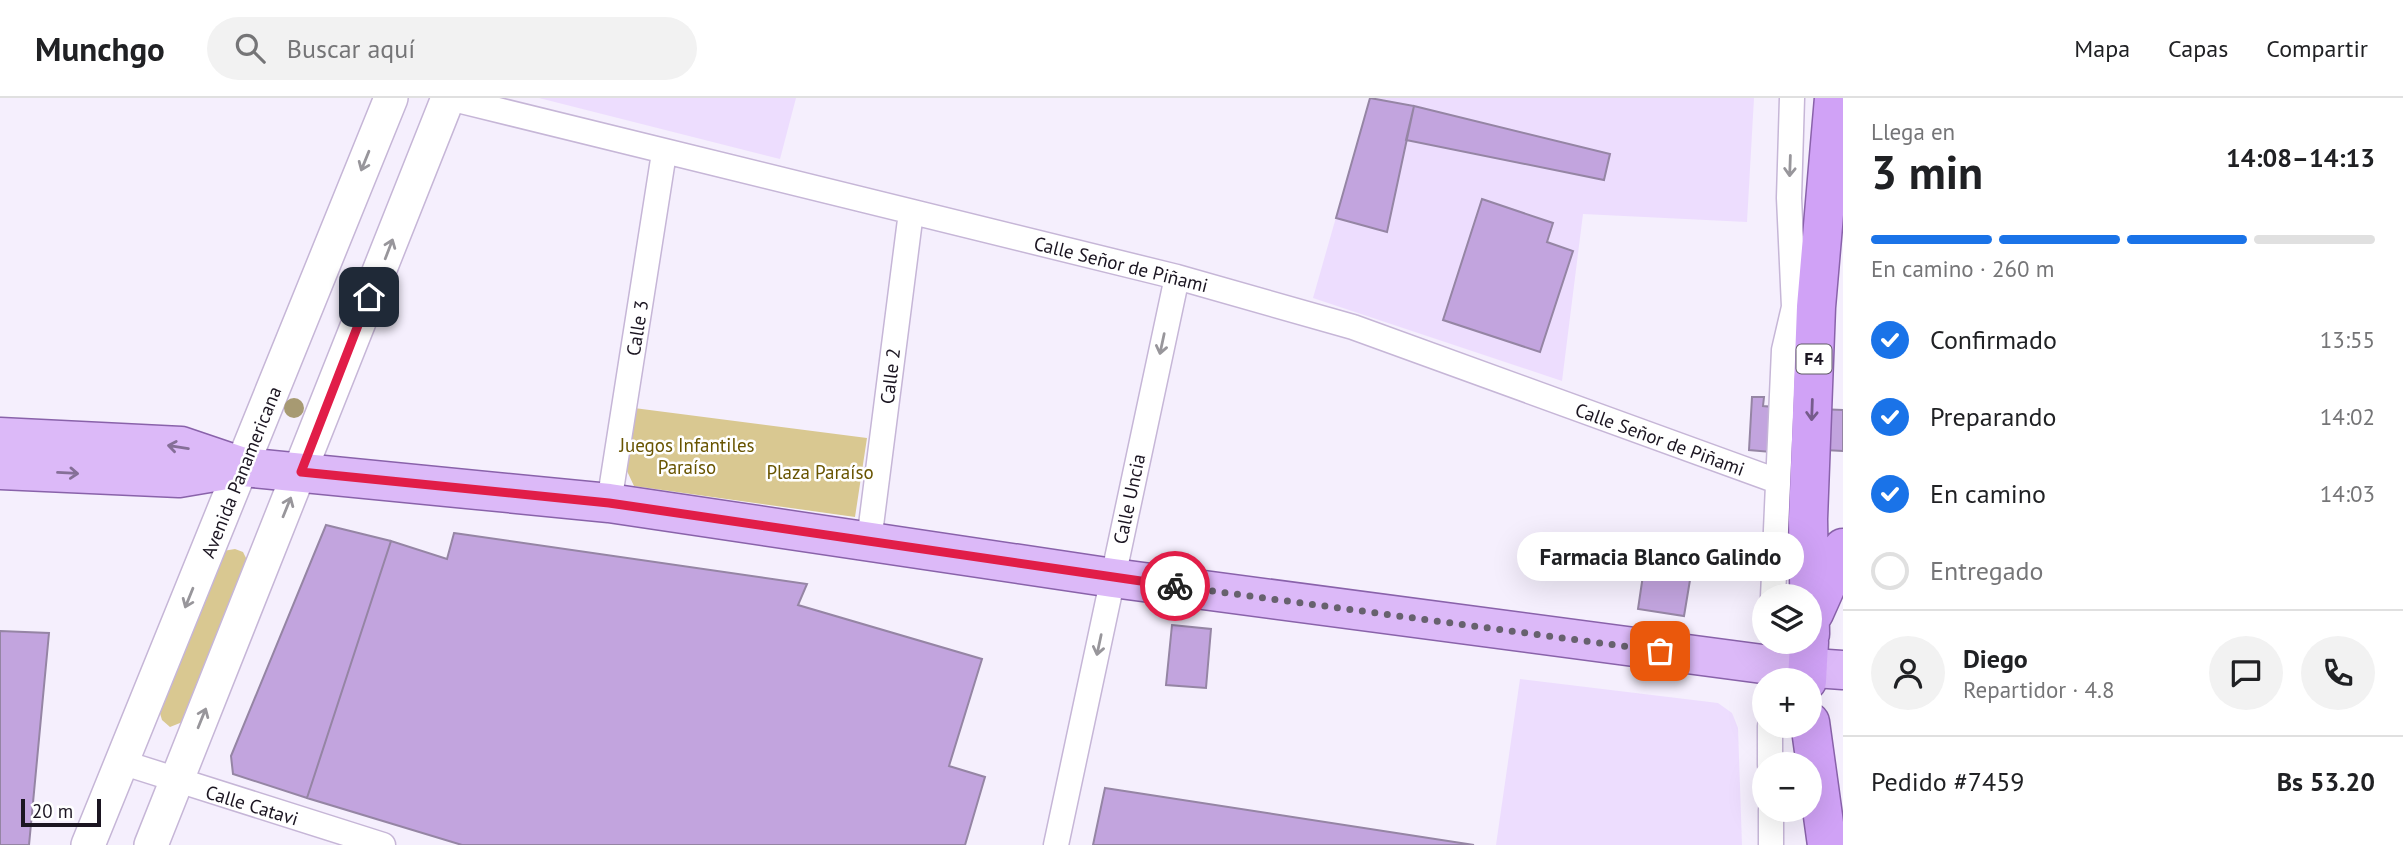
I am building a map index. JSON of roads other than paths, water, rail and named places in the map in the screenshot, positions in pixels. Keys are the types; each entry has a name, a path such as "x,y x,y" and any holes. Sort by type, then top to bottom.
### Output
{"highway":[{"name":"F4","path":"1800,656 1816,307 1834,98"},
{"path":"1794,306 1830,158"},
{"name":"F4","path":"1800,656 1833,516 1843,273"},
{"path":"1800,656 1843,548"},
{"path":"1812,738 1827,845"}],"main road":[{"name":"Avenida Panamericana","path":"88,845 391,98"},
{"path":"151,845 448,98"},
{"path":"0,437 181,446 243,467 609,503 1113,578 1800,656"},
{"path":"0,470 179,478 243,467"}],"street":[{"name":"Calle Señor de Piñami","path":"448,98 1177,277 1353,327 1777,481"},
{"path":"1773,584 1784,350 1794,306 1789,198 1792,98"},
{"name":"Calle 3","path":"609,503 664,153"},
{"name":"Calle 2","path":"869,541 911,212"},
{"name":"Calle Uncia","path":"1056,845 1177,277"},
{"name":"Calle Catavi","path":"121,762 177,782 383,845"},
{"path":"167,845 177,782"},
{"path":"1770,822 1771,845"}],"place":[{"name":"Farmacia Blanco Galindo","path":"1660,651"}],"park label":[{"name":"Juegos Infantiles Paraíso","path":"687,456"},
{"name":"Plaza Paraíso","path":"820,472"}]}
